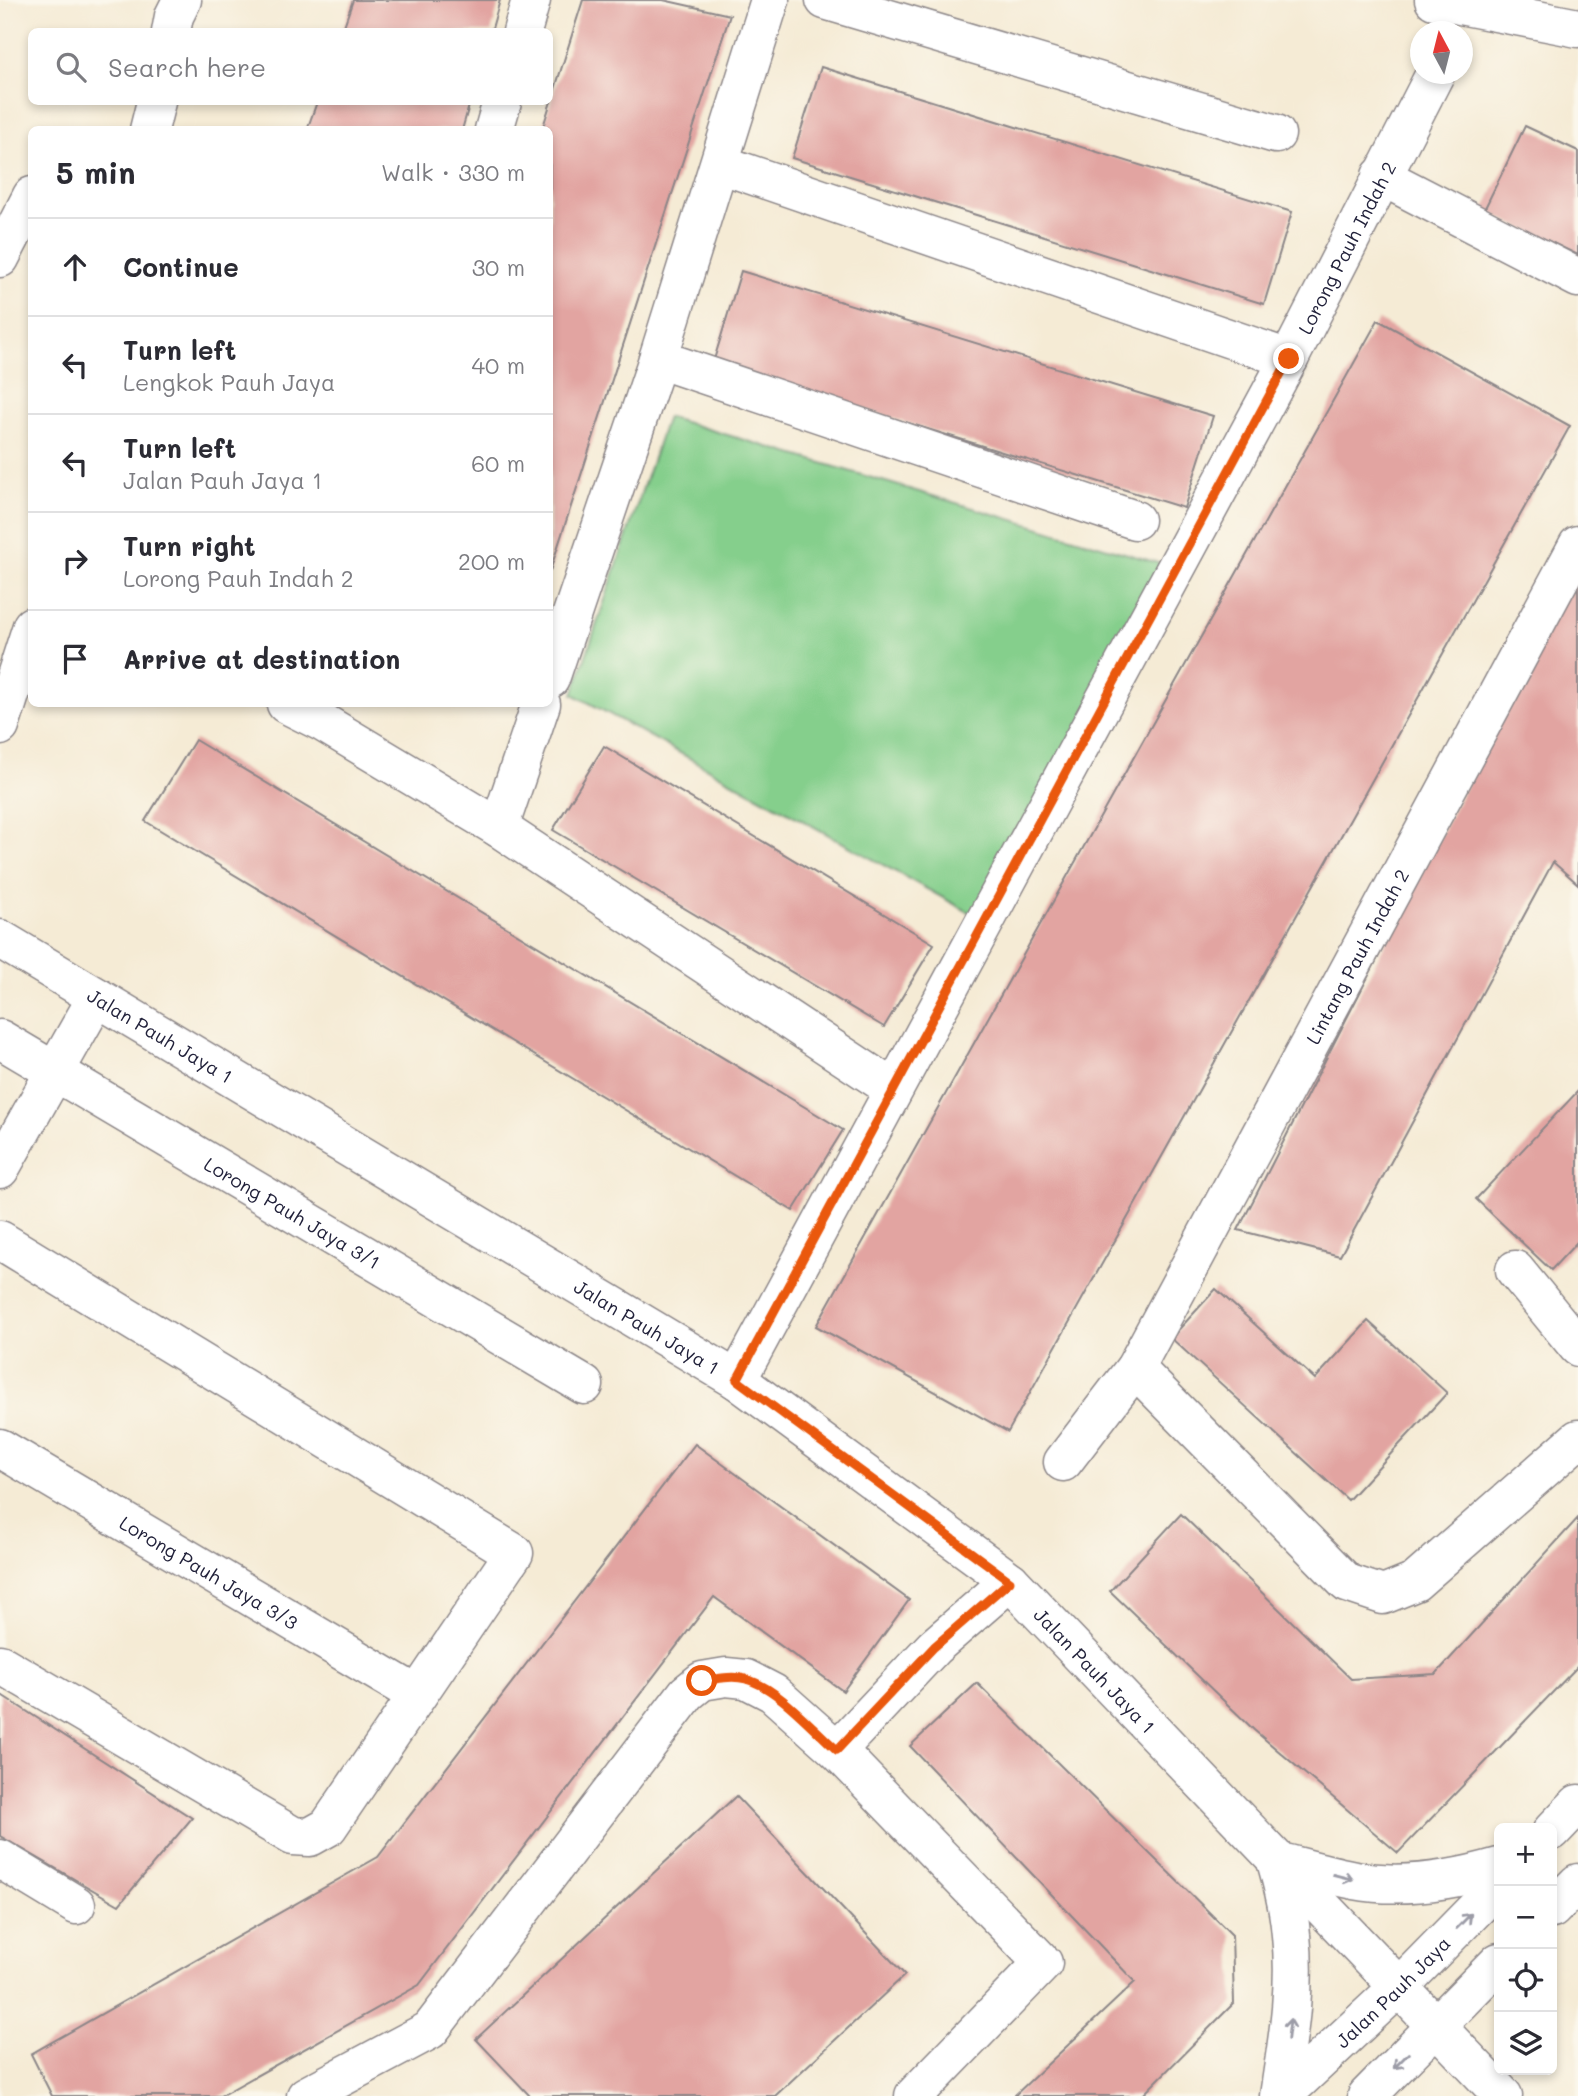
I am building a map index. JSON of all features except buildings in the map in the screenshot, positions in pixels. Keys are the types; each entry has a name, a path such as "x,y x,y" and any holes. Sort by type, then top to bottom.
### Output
{"street":[{"path":"172,28 182,0"},
{"path":"523,28 531,0"},
{"path":"553,670 658,359 770,0"},
{"path":"825,0 1276,134"},
{"path":"1434,0 1464,19 1578,28"},
{"name":"Lorong Pauh Indah 2","path":"737,1380 1289,359 1430,84"},
{"path":"150,126 155,105"},
{"path":"495,126 501,105"},
{"path":"720,164 1289,359"},
{"path":"1381,176 1578,278"},
{"path":"0,258 28,204"},
{"path":"658,359 1135,520"},
{"name":"Lintang Pauh Indah 2","path":"1063,1462 1135,1368 1578,545"},
{"path":"0,726 28,638"},
{"path":"299,707 325,713 893,1089"},
{"path":"499,828 540,707"},
{"name":"Jalan Pauh Jaya 1","path":"0,939 737,1380 1010,1581 1503,2096"},
{"path":"0,1168 97,997"},
{"name":"Lorong Pauh Jaya 3/1","path":"0,1039 584,1385"},
{"path":"0,1240 514,1553 328,1827 310,1837 293,1836 0,1664"},
{"path":"1515,1270 1578,1348"},
{"path":"1135,1368 1347,1583 1383,1595 1415,1582 1578,1439"},
{"name":"Lorong Pauh Jaya 3/3","path":"0,1448 417,1695"},
{"path":"837,1750 934,1647 1010,1581"},
{"path":"306,2096 430,2030 687,1693 702,1681 726,1677 746,1679 773,1693 837,1750 1043,1963 914,2096"},
{"path":"1557,1826 1578,1804"},
{"path":"0,1859 76,1905"},
{"path":"1281,2096 1290,2024 1293,1966 1286,1900 1276,1861 1356,1880 1390,1884 1421,1883 1494,1868"},
{"path":"1557,1904 1578,1883"},
{"name":"Jalan Pauh Jaya","path":"1281,2096 1399,1987 1498,1886"},
{"path":"1367,2096 1494,1967"}],"green space":[{"path":"667,417 1182,570 992,925 573,694"}],"route":[{"path":"702,1681 726,1677 746,1679 773,1693 837,1750 934,1647 1010,1581 737,1380 1289,359"}]}
